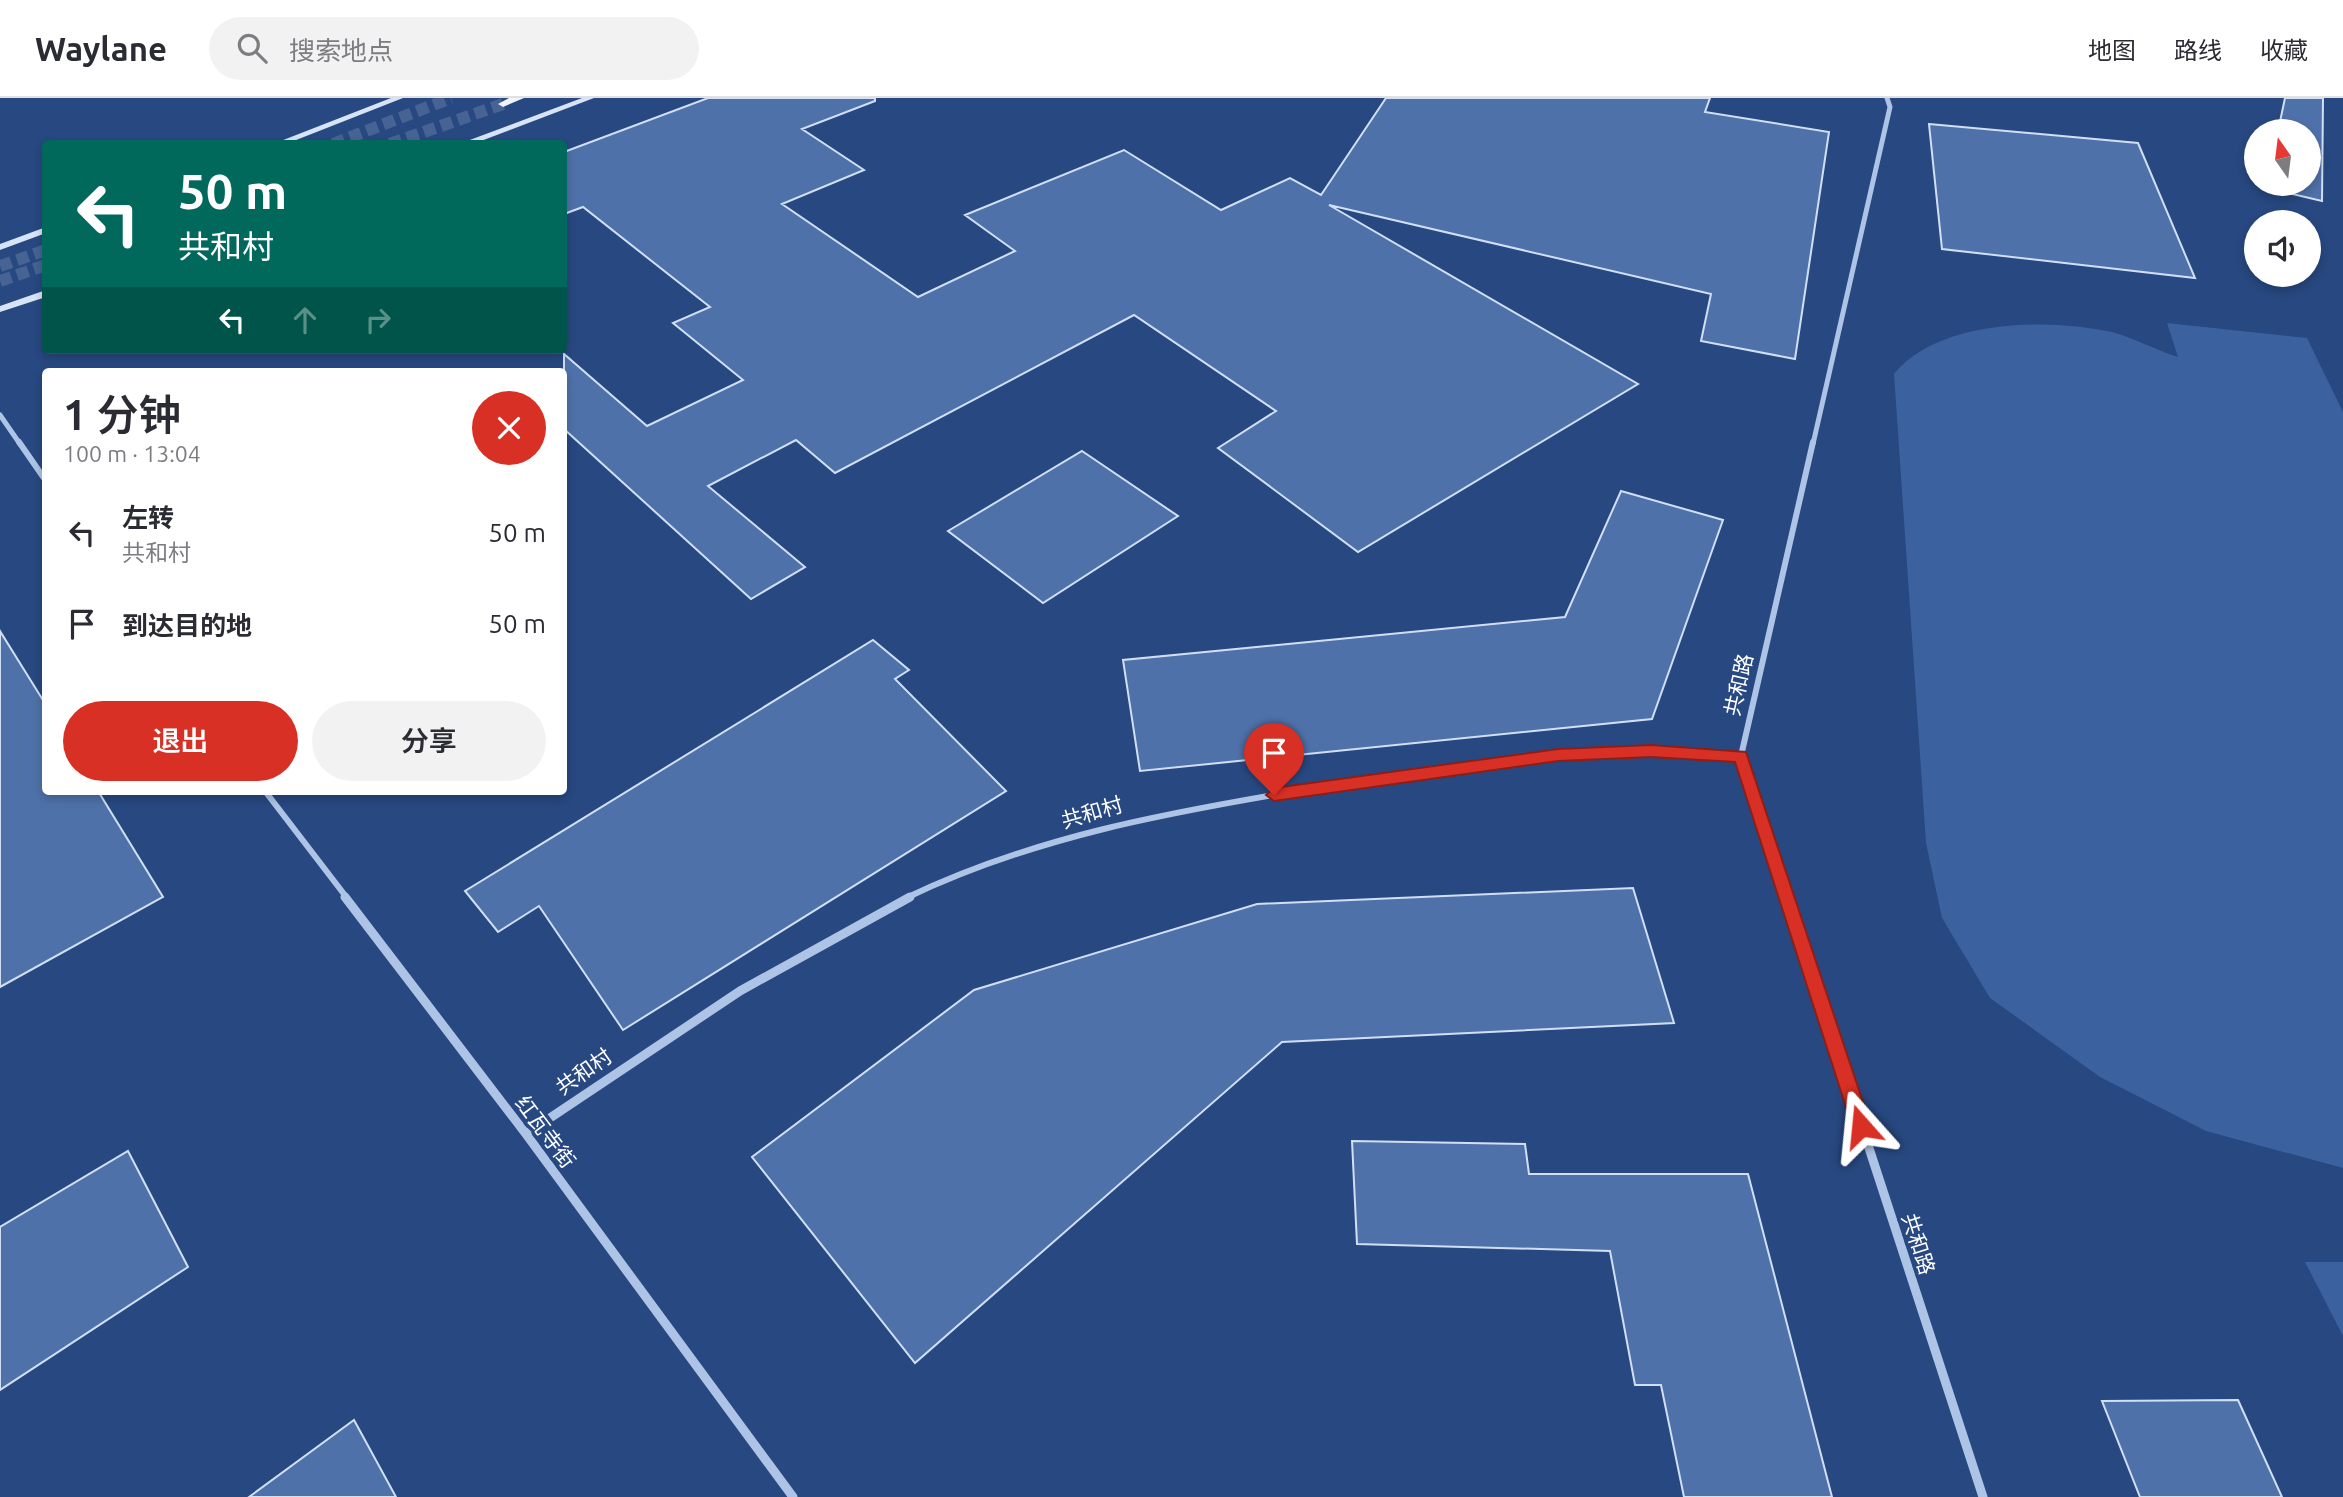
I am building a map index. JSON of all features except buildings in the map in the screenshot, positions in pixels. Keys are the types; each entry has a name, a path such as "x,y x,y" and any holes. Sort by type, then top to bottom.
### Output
{"main road":[{"path":"288,140 399,98"},
{"path":"503,104 519,98"},
{"path":"474,140 590,98"},
{"path":"0,247 42,231"},
{"path":"0,309 42,294"}],"street":[{"name":"共和路","path":"1887,98 1890,107 1741,756 1983,1497"},
{"path":"0,415 42,475"},
{"name":"共和村","path":"526,1134 666,1036 826,938 970,869 1111,823 1328,785 1558,755 1651,751 1741,756"},
{"name":"红瓦寺街","path":"268,795 526,1134 793,1497"}],"shaded area":[{"path":"2167,323 2307,338 2343,412 2343,1168 2206,1131 2100,1077 1990,998 1942,918 1926,843 1894,374 1913,356 1938,342 1996,327 2026,325 2057,325 2112,332 2178,357"},
{"path":"2305,1262 2343,1262 2343,1336"}],"tunnel":[{"path":"343,140 451,98"},
{"path":"401,140 503,104"},
{"path":"0,266 42,251"},
{"path":"0,281 42,266"}],"route":[{"path":"1274,795 1328,785 1558,755 1651,751 1741,756 1861,1126"}]}
